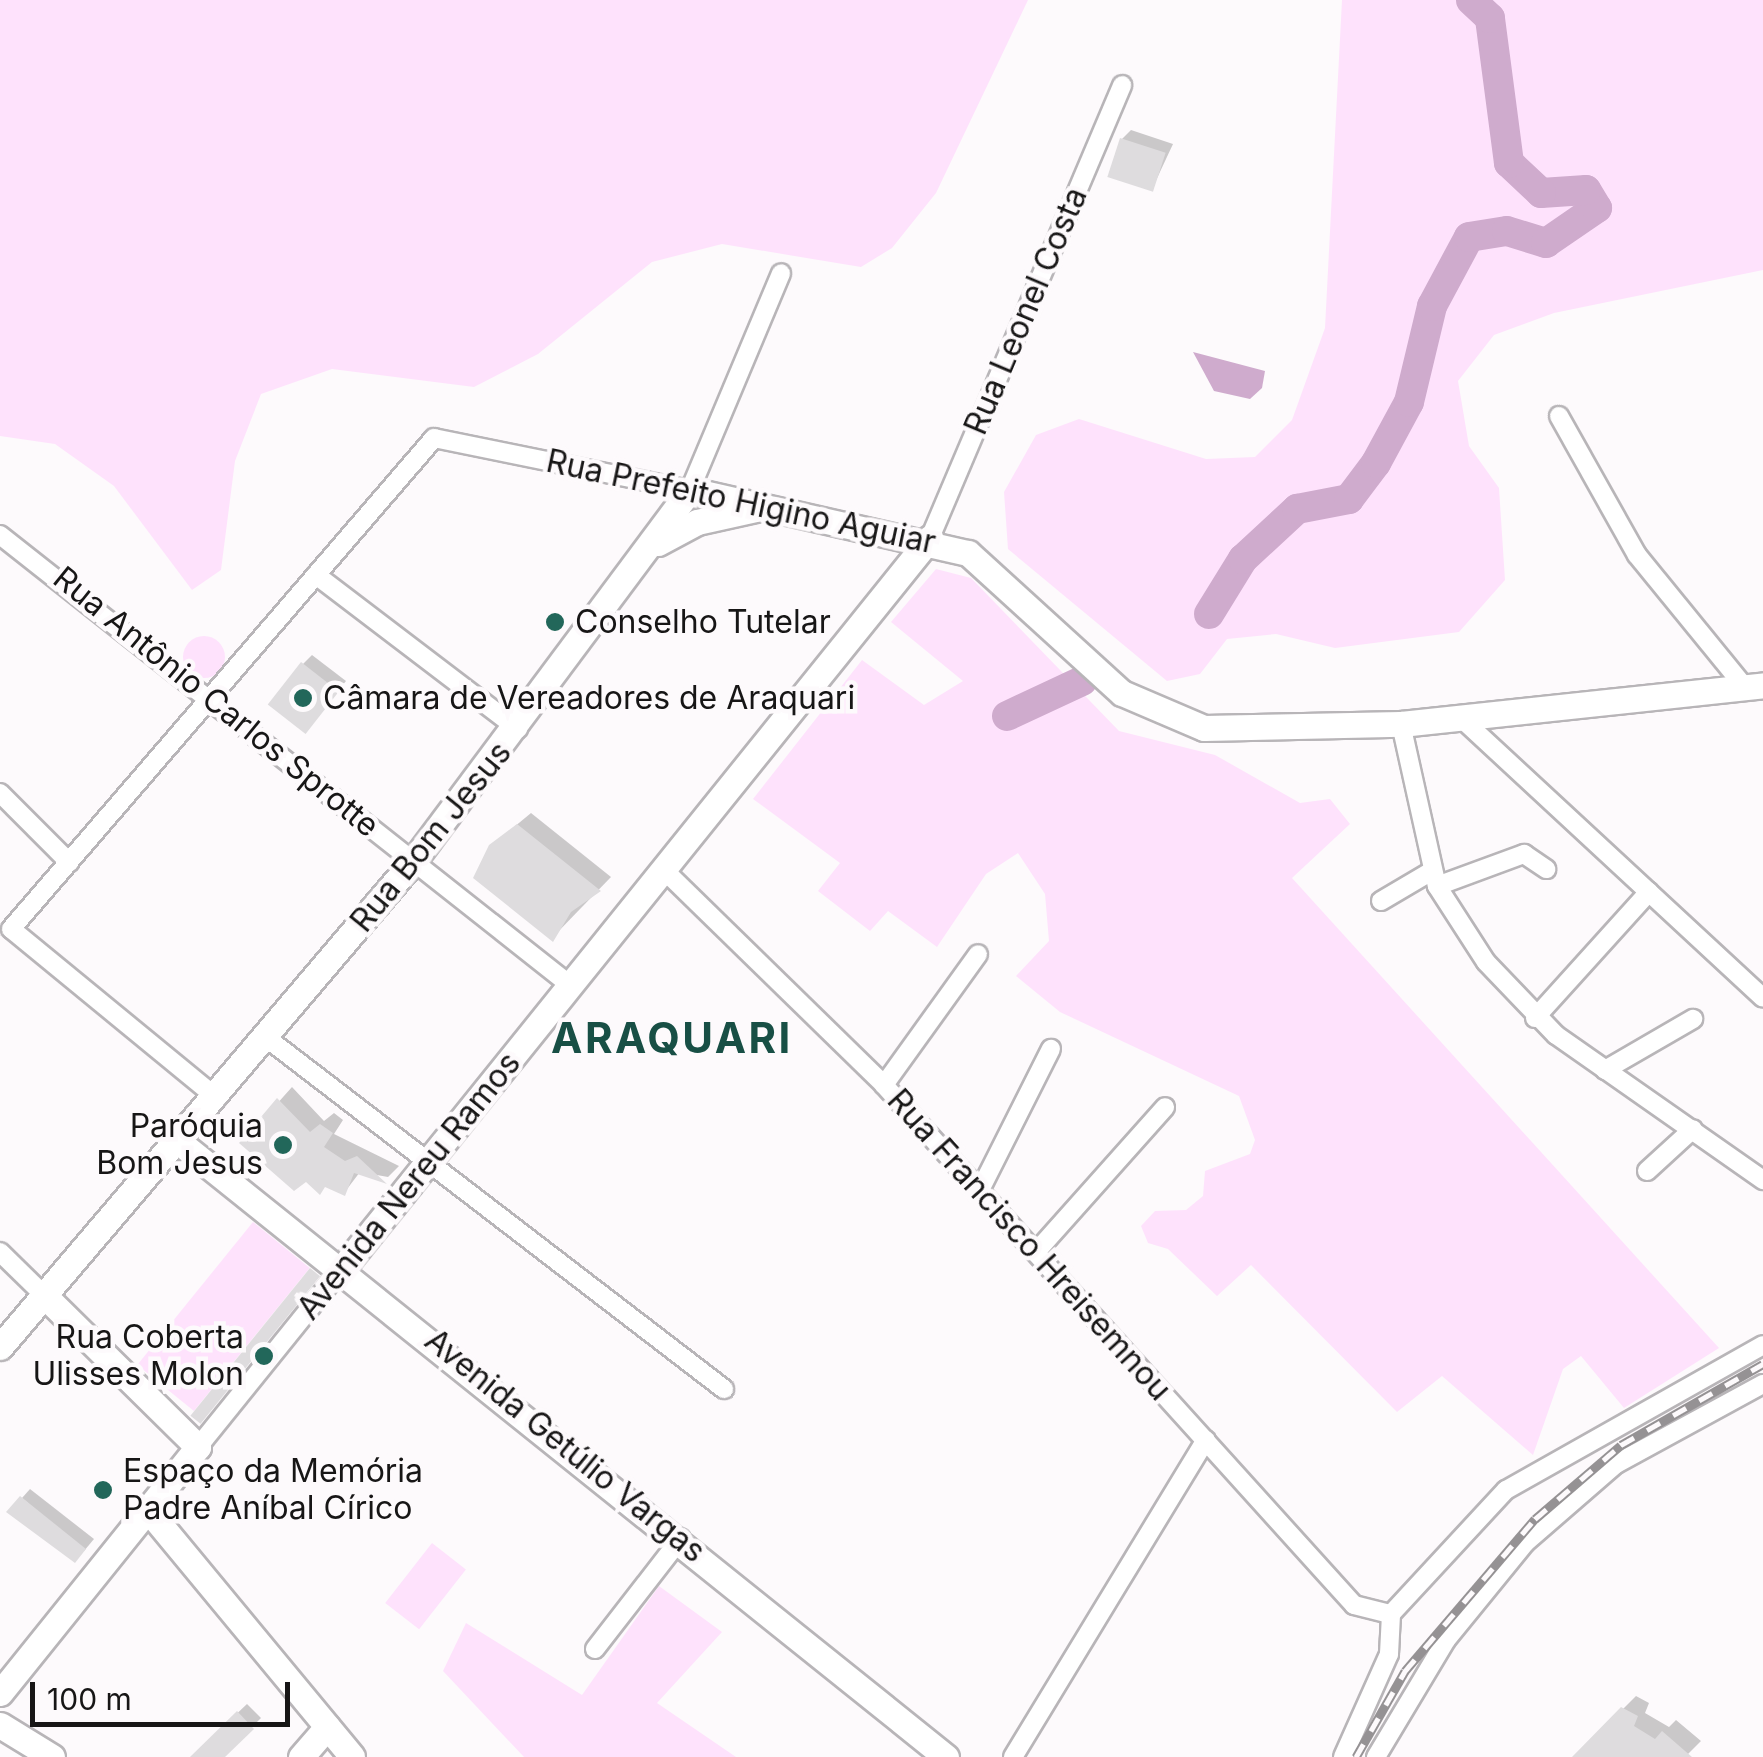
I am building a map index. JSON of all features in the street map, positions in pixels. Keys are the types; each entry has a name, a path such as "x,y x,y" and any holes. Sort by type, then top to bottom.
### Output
{"main road":[{"name":"Rua Prefeito Higino Aguiar","path":"690,490 930,538 992,568 1098,674 1171,719 1237,730 1401,724 1753,685"},
{"name":"Rua Bom Jesus","path":"0,1348 268,1039 414,860 658,544 690,490"},
{"path":"658,544 721,514 791,510"},
{"name":"Avenida Nereu Ramos","path":"344,1266 930,538"},
{"name":"Avenida Getúlio Vargas","path":"178,1142 344,1266 946,1757"},
{"path":"44,1296 198,1447"},
{"name":"Avenida Nereu Ramos","path":"0,1693 198,1447"},
{"path":"148,1510 352,1757"},
{"path":"0,1725 52,1757"},
{"path":"301,1757 327,1728"}],"street":[{"name":"Rua Leonel Costa","path":"930,538 1122,85"},
{"name":"Rua Bom Jesus","path":"690,490 780,274"},
{"path":"1559,416 1637,555 1753,685"},
{"name":"Rua Prefeito Higino Aguiar","path":"316,574 434,438 690,490"},
{"name":"Rua Antônio Carlos Sprotte","path":"2,533 570,985"},
{"path":"217,1098 11,929 316,574 518,729"},
{"path":"1462,719 1763,998"},
{"path":"1401,724 1435,878 1535,1018 1763,1180"},
{"path":"0,793 69,862"},
{"path":"1381,901 1435,878 1524,854 1546,869"},
{"name":"Rua Francisco Hreisemnou","path":"663,870 884,1085 1354,1605 1392,1614"},
{"path":"1535,1018 1649,892"},
{"path":"884,1085 978,954"},
{"path":"1605,1070 1693,1018"},
{"path":"268,1039 432,1156 724,1389"},
{"path":"980,1190 1051,1049"},
{"path":"1036,1252 1165,1108"},
{"path":"1648,1171 1693,1130"},
{"path":"0,1252 44,1296"},
{"name":"Avenida Nereu Ramos","path":"198,1447 344,1266"},
{"path":"1343,1757 1389,1654 1392,1614 1530,1472 1763,1344"},
{"path":"1376,1757 1485,1587 1616,1464 1763,1384"},
{"path":"1013,1757 1206,1440"},
{"path":"595,1648 680,1538"}],"shaded area":[{"path":"0,0 1028,0 936,193 892,248 861,267 722,244 652,262 538,354 474,387 332,369 261,394 235,461 221,570 192,590 114,486 55,444 0,436"},
{"path":"1342,0 1763,0 1763,270 1554,313 1494,335 1458,381 1469,446 1499,488 1505,580 1459,632 1335,648 1276,634 1227,639 1200,674 1167,681 1008,549 1004,492 1036,435 1079,419 1206,459 1255,457 1292,420 1325,328"},
{"path":"1193,352 1265,371 1262,388 1250,399 1214,391"},
{"path":"936,569 971,578 1119,731 1215,755 1300,803 1330,799 1350,824 1292,878 1719,1348 1624,1408 1581,1356 1563,1369 1533,1455 1442,1376 1397,1412 1251,1265 1217,1296 1168,1249 1148,1243 1141,1226 1155,1211 1186,1210 1203,1196 1205,1171 1250,1154 1255,1140 1239,1096 1060,1012 1016,976 1049,941 1045,894 1018,853 986,874 937,947 888,911 870,931 818,891 840,863 753,799 862,660 924,705 963,681 891,622"},
{"path":"204,636 219,642 225,657 219,672 204,678 189,672 183,657 189,642"},
{"path":"253,1222 310,1268 194,1411 137,1365"},
{"path":"432,1543 466,1569 419,1629 385,1603"},
{"path":"659,1586 722,1632 657,1703 736,1757 524,1757 443,1671 466,1623 582,1695"}],"building":[{"path":"1120,138 1166,153 1153,192 1107,177"},
{"name":"Câmara de Vereadores de Araquari","path":"301,662 339,692 306,734 268,705"},
{"path":"517,824 601,891 571,912 553,942 473,878 489,845"},
{"name":"Paróquia Bom Jesus","path":"277,1098 310,1132 320,1124 333,1133 324,1147 345,1161 357,1156 387,1184 354,1173 345,1196 325,1187 320,1195 306,1182 294,1191 239,1143"},
{"path":"310,1268 320,1276 201,1424 190,1416"},
{"path":"20,1496 86,1549 75,1563 6,1512"},
{"path":"1621,1707 1638,1716 1634,1726 1655,1739 1662,1731 1692,1757 1572,1757"},
{"path":"237,1711 254,1729 225,1757 190,1757"}],"waterway":[{"path":"1209,614 1243,559 1297,509 1349,499 1376,463 1409,402 1432,306 1469,237 1507,231 1546,243 1597,208 1586,190 1541,193 1509,163 1490,18 1471,0"},
{"path":"1007,716 1082,681"}],"railway":[{"path":"1356,1757 1405,1671 1535,1519 1621,1445 1763,1364"}],"place":[{"name":"Conselho Tutelar","path":"555,622"},
{"name":"Câmara de Vereadores de Araquari","path":"303,698"},
{"name":"Paróquia Bom Jesus","path":"283,1145"},
{"name":"Rua Coberta Ulisses Molon","path":"264,1356"},
{"name":"Espaço da Memória Padre Aníbal Círico","path":"103,1490"}],"district":[{"name":"ARAQUARI","path":"672,1038"}]}
